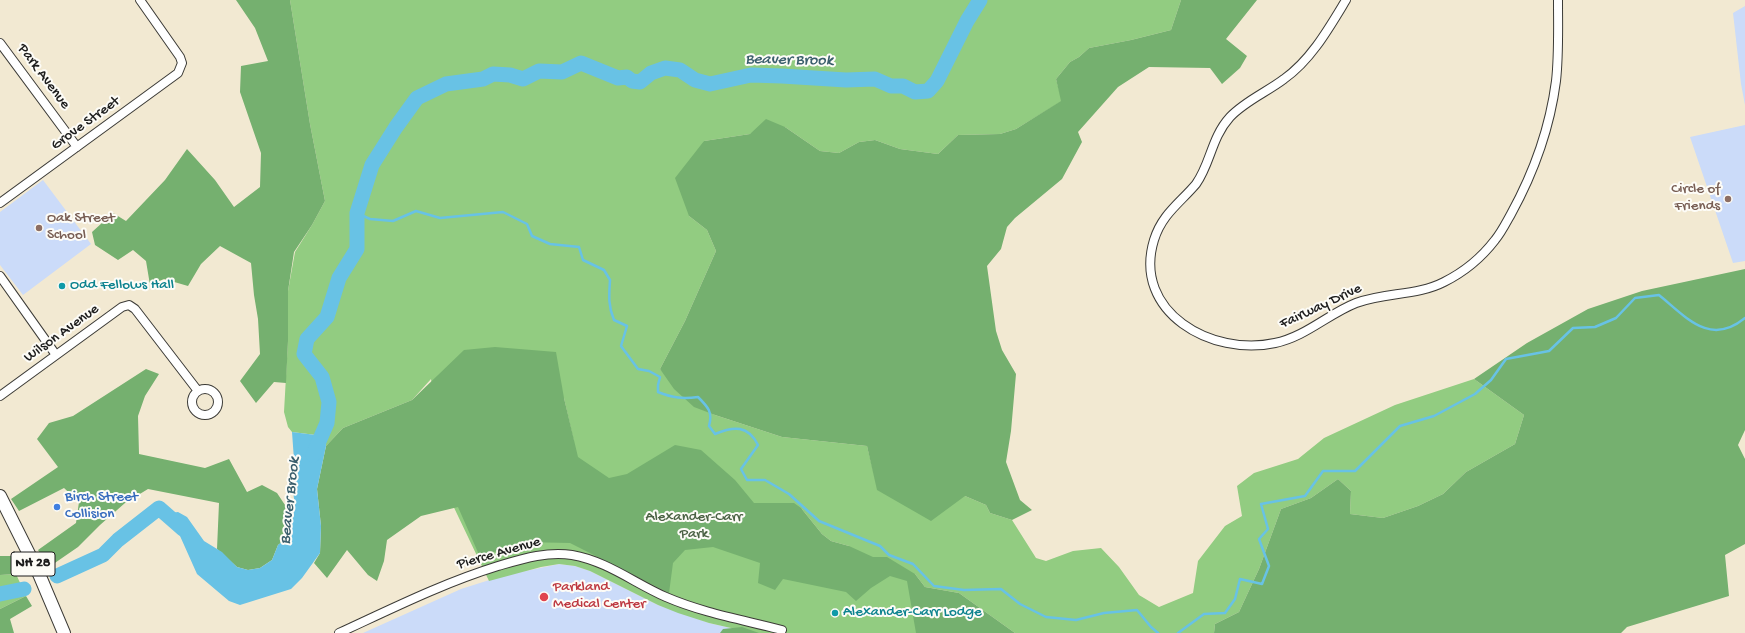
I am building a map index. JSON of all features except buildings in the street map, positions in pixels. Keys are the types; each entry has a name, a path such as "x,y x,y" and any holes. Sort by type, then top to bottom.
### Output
{"main road":[{"name":"NH 28","path":"0,496 45,588 64,633"}],"street":[{"name":"Grove Street","path":"0,202 173,78 181,68 182,63 176,51 140,0"},
{"name":"Fairway Drive","path":"1346,0 1305,60 1284,80 1235,112 1229,118 1214,141 1202,175 1189,191 1169,211 1154,237 1151,259 1155,288 1165,306 1178,321 1201,336 1227,343 1242,345 1274,344 1299,335 1340,311 1363,301 1426,290 1443,283 1457,275 1483,254 1496,239 1516,204 1541,145 1556,83 1558,0"},
{"name":"Park Avenue","path":"0,43 77,147"},
{"path":"0,276 56,355"},
{"name":"Wilson Avenue","path":"0,396 122,307 129,305 136,309 198,391"},
{"name":"Pierce Avenue","path":"339,633 472,574 515,561 554,554 572,555 594,561 620,572 665,597 693,607 782,630"}],"shaded area":[{"path":"1745,6 1745,105 1741,84 1733,13"},
{"name":"Circle of Friends","path":"1745,125 1745,261 1733,263 1690,137"},
{"name":"Oak Street School","path":"43,180 91,244 23,295 0,265 0,212"},
{"name":"Parkland Medical Center","path":"559,564 575,566 590,571 658,605 709,623 753,633 363,633 461,589 502,576"}],"green space":[{"path":"236,0 290,0 310,124 325,201 312,225 294,252 288,291 286,383 274,382 256,403 240,381 260,354 258,319 251,263 220,246 201,264 188,286 164,279 150,285 146,261 133,250 118,260 95,245 92,232 113,213 126,221 165,180 187,149 215,180 234,207 260,187 261,153 240,92 241,66 268,61 255,28"},
{"path":"290,0 1181,0 1171,30 1089,48 1079,57 1070,62 1056,79 1062,101 1016,129 1000,134 958,135 938,154 900,149 875,140 859,142 839,153 820,151 785,127 704,141 689,216 707,230 716,251 685,321 660,369 707,411 715,415 782,437 867,446 878,490 965,496 986,505 990,513 1012,520 1036,558 1046,561 1073,551 1101,548 1119,567 1139,595 1159,607 1193,593 1198,561 1225,526 1242,516 1237,486 1254,473 1298,459 1324,438 1395,405 1474,379 1524,415 1515,444 1466,472 1443,494 1418,506 1383,518 1350,514 1351,491 1338,479 1311,498 1281,509 1259,569 1239,612 1215,624 1214,633 1015,633 959,593 925,587 915,574 921,633 753,633 709,623 678,613 658,605 590,571 575,566 559,564 541,567 489,581 448,495 431,379 412,400 343,428 326,446 324,436 292,432 288,427 284,412 288,341 288,291 295,252 325,201 310,124","holes":["490,357 564,398 574,442","801,508 822,534 831,541 849,546 828,555"]},
{"path":"1181,0 1257,0 1226,39 1247,56 1240,68 1222,84 1210,68 1149,67 1118,87 1078,132 1082,142 1062,179 1015,218 1007,227 1001,249 987,266 996,331 1002,350 1016,374 1011,431 1006,462 1020,500 1032,510 1012,520 990,513 986,505 965,496 931,521 877,490 867,446 782,437 694,407 674,389 660,369 685,321 716,251 707,230 689,216 675,178 704,141 750,134 766,119 785,127 820,151 839,153 859,142 875,140 900,149 938,154 958,135 1000,134 1016,129 1061,101 1056,79 1070,62 1079,57 1089,48 1171,30"},
{"path":"1745,269 1745,430 1738,445 1745,459 1745,544 1725,555 1729,596 1627,627 1621,633 1214,633 1215,624 1239,612 1259,569 1281,509 1311,498 1338,479 1351,491 1350,514 1383,518 1418,506 1443,494 1466,472 1515,444 1524,415 1474,379 1527,343 1588,309 1642,291"},
{"name":"Alexander-Carr Park","path":"495,347 556,352 564,398 578,457 609,478 627,474 675,445 701,450 735,480 754,503 794,503 801,508 822,534 831,541 849,546 873,557 887,557 915,574 925,587 959,593 1015,633 916,633 907,581 890,576 871,588 856,601 846,592 783,579 775,590 758,583 760,563 713,547 685,550 673,563 669,593 570,543 522,542 480,557 458,507 421,516 387,540 384,561 377,581 368,575 347,550 327,578 314,563 320,553 321,526 317,489 326,446 343,428 412,400 464,350"},
{"path":"146,369 159,374 145,396 138,416 139,454 205,468 229,459 247,492 262,485 277,493 293,517 287,538 278,545 272,560 260,568 248,570 237,567 217,549 219,503 148,489 125,503 78,547 49,567 38,550 76,523 79,502 64,488 19,511 11,499 58,467 37,439 49,423 73,416"},
{"path":"0,556 13,556 16,574 0,575"},
{"path":"16,574 26,596 0,609 0,575"},
{"path":"26,596 32,606 10,619 14,633 0,633 0,609"},
{"path":"742,627 759,633 720,633 723,629"}],"water":[{"path":"292,432 324,436 326,446 317,489 321,526 320,553 302,578 291,589 240,605 229,601 197,574 176,527 167,518 171,513 178,512 187,517 204,541 222,552 237,567 248,570 260,568 272,560 278,545 287,538 295,505 293,492 294,460"}],"waterway":[{"name":"Beaver Brook","path":"313,455 327,423 329,402 322,377 304,354 307,339 327,317 339,278 357,249 357,213 372,165 396,127 417,98 446,84 483,79 493,74 510,75 523,79 539,71 562,72 581,63 618,78 627,77 632,81 640,82 651,73 665,68 680,70 695,80 710,84 751,75 846,80 875,79 891,86 903,86 915,92 928,91 937,81 967,21 980,0"},
{"path":"357,213 370,219 393,221 416,211 440,218 503,212 527,224 532,236 550,244 579,247 583,260 604,270 610,280 609,300 612,315 614,320 627,326 621,346 638,369 649,371 660,377 658,392 678,398 698,397 709,410 709,426 715,434 722,431 740,429 750,434 754,438 758,445 741,469 747,480 765,480 789,494 819,521 880,546 889,555 913,564 934,586 964,590 1001,589 1020,604 1046,617 1076,620 1104,613 1137,610 1158,633"},
{"path":"1178,633 1204,614 1225,613 1235,599 1240,579 1262,584 1269,566 1259,539 1268,529 1261,504 1305,496 1323,471 1355,471 1400,426 1434,416 1475,394 1491,380 1506,359 1549,351 1573,328 1595,327 1616,318 1635,298 1659,295 1689,320 1699,326 1710,329 1721,330 1732,326 1745,318"},
{"name":"Beaver Brook","path":"57,576 103,555 118,540 159,508 183,529"},
{"name":"Beaver Brook","path":"0,594 24,589"}],"place":[{"name":"Circle of Friends","path":"1728,199"},
{"name":"Oak Street School","path":"39,228"},
{"name":"Odd Fellows Hall","path":"62,286"},
{"name":"Birch Street Collision","path":"57,507"},
{"name":"Parkland Medical Center","path":"544,597"},
{"name":"Alexander-Carr Lodge","path":"835,613"}]}
